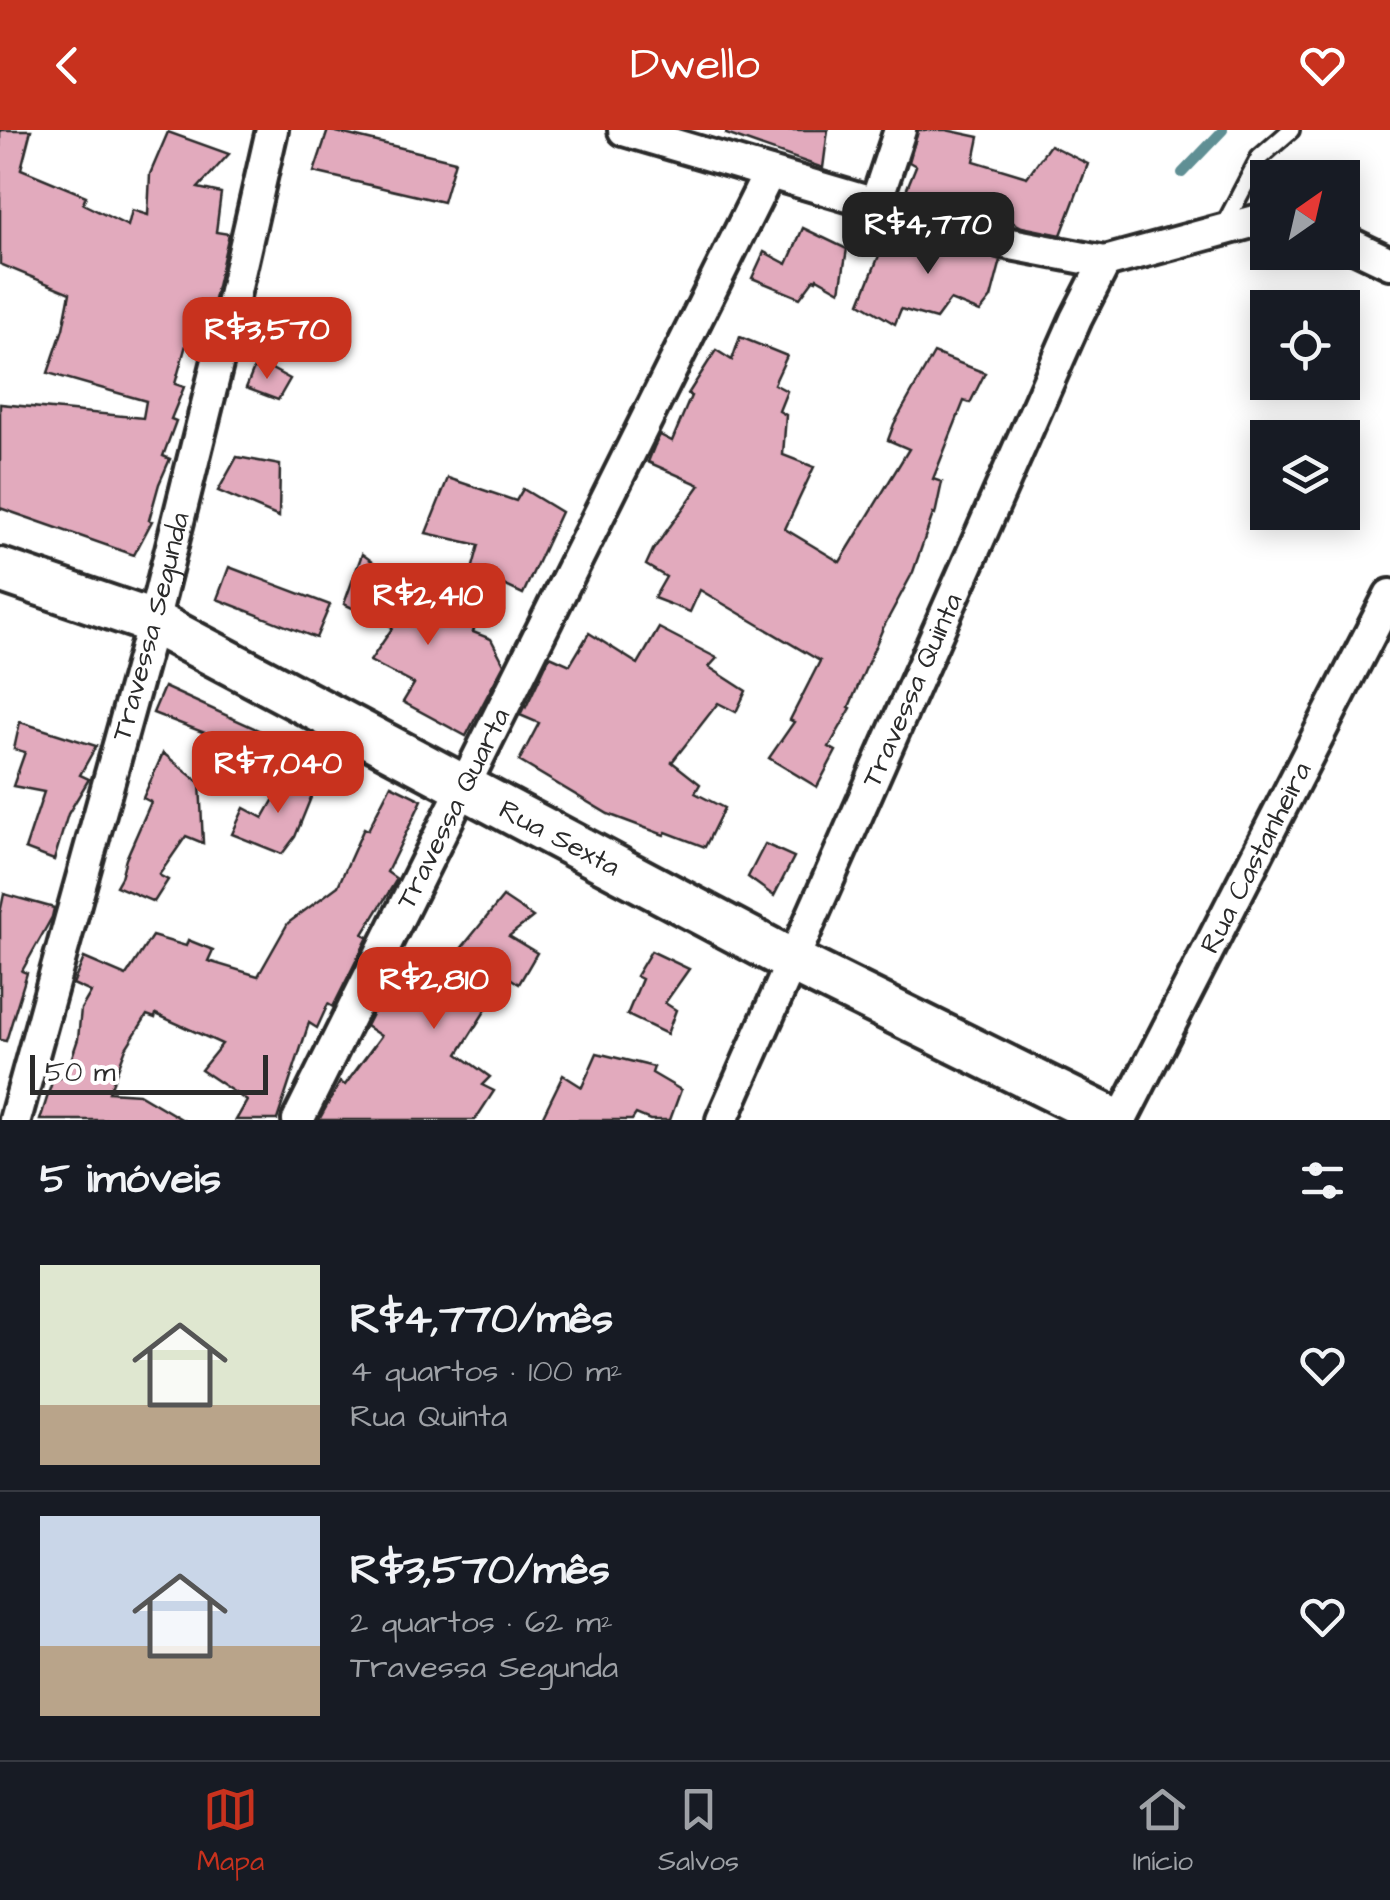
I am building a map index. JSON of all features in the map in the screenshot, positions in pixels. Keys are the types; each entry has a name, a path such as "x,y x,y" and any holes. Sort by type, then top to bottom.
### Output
{"street":[{"name":"Travessa Segunda","path":"15,1120 153,622 272,130"},
{"path":"624,130 1011,244 1106,262 1250,221"},
{"path":"875,205 900,130"},
{"name":"Travessa Quarta","path":"298,1120 769,173"},
{"path":"1360,249 1390,263"},
{"name":"Travessa Quinta","path":"722,1120 1076,319 1106,262"},
{"name":"Rua Sexta","path":"0,570 153,622 792,960 1117,1120"},
{"name":"Rua Castanheira","path":"1117,1120 1390,595"}],"lane":[{"path":"1222,229 1259,158 1292,130"}],"building":[{"path":"0,130 31,130 21,169 86,196 83,204 128,226 132,210 148,215 150,174 168,132 229,154 198,188 221,193 216,232 229,234 213,304 206,302 208,323 193,320 175,384 184,387 171,419 176,421 163,456 170,459 159,484 149,520 152,521 134,555 0,508 0,404 143,418 146,401 48,373 70,293 0,264"},
{"path":"328,130 455,161 443,202 314,172"},
{"path":"727,130 828,130 823,168 726,134"},
{"path":"918,130 946,130 979,137 974,161 1027,177 1050,145 1088,164 1061,235 905,193 916,166 909,162"},
{"path":"803,228 847,249 840,291 817,278 800,298 752,278 764,252 787,264"},
{"path":"890,228 1001,260 991,298 980,312 950,300 936,319 901,309 895,324 860,303"},
{"path":"740,337 787,356 774,384 787,391 779,411 786,415 783,455 814,467 785,529 840,562 909,449 888,440 934,353 985,373 970,403 964,401 933,479 942,482 935,515 851,708 829,747 836,751 817,787 769,758 794,722 790,720 820,661 700,590 690,612 654,598 666,577 646,565 700,485 648,462 654,447 660,435 672,441 691,396 688,394 716,350 732,360"},
{"path":"257,361 290,379 278,400 246,388"},
{"path":"237,457 280,465 279,517 218,491"},
{"path":"448,478 516,501 523,489 561,512 523,594 472,570 479,545 426,533"},
{"path":"362,554 427,601 476,623 473,632 491,639 504,664 466,736 403,702 414,684 370,661 393,627 344,604"},
{"path":"229,567 330,605 316,638 217,599"},
{"path":"659,628 717,658 709,667 746,691 736,712 718,703 672,762 700,784 695,793 724,808 705,847 608,814 519,761 539,723 520,715 550,656 570,665 589,633 638,664"},
{"path":"164,687 278,739 270,758 153,713"},
{"path":"20,722 96,746 80,775 89,779 68,814 54,860 25,849 44,792 13,786 25,752 14,749"},
{"path":"163,753 200,783 203,843 186,836 159,875 168,880 154,902 116,886 151,802 143,798"},
{"path":"290,771 316,785 295,837 282,854 232,834 244,808 263,818"},
{"path":"391,785 422,800 387,872 397,879 363,934 368,937 333,1007 328,1004 317,1028 309,1023 277,1120 236,1120 247,1101 201,1070 222,1044 156,1014 155,1018 147,1015 126,1048 109,1092 139,1094 183,1120 40,1120 52,1082 66,1075 78,1039 81,1009 91,992 73,984 84,958 126,976 152,936 186,946 188,940 213,950 208,961 258,976 288,923 338,886 364,828 368,830"},
{"path":"765,844 794,857 774,896 748,877"},
{"path":"4,894 54,908 22,971 27,973 6,1041 0,1040 0,913"},
{"path":"503,897 533,917 509,936 537,953 519,984 507,976 458,1054 490,1077 482,1085 494,1091 475,1120 319,1120 340,1082 345,1085 381,1036 366,1026 401,956 438,977"},
{"path":"651,951 689,969 665,1003 676,1010 667,1034 627,1015 642,979 636,976"},
{"path":"597,1053 654,1067 652,1073 681,1090 670,1120 650,1120 636,1114 632,1120 541,1120 563,1075 582,1087"}],"waterway":[{"path":"1182,173 1223,130"}]}
